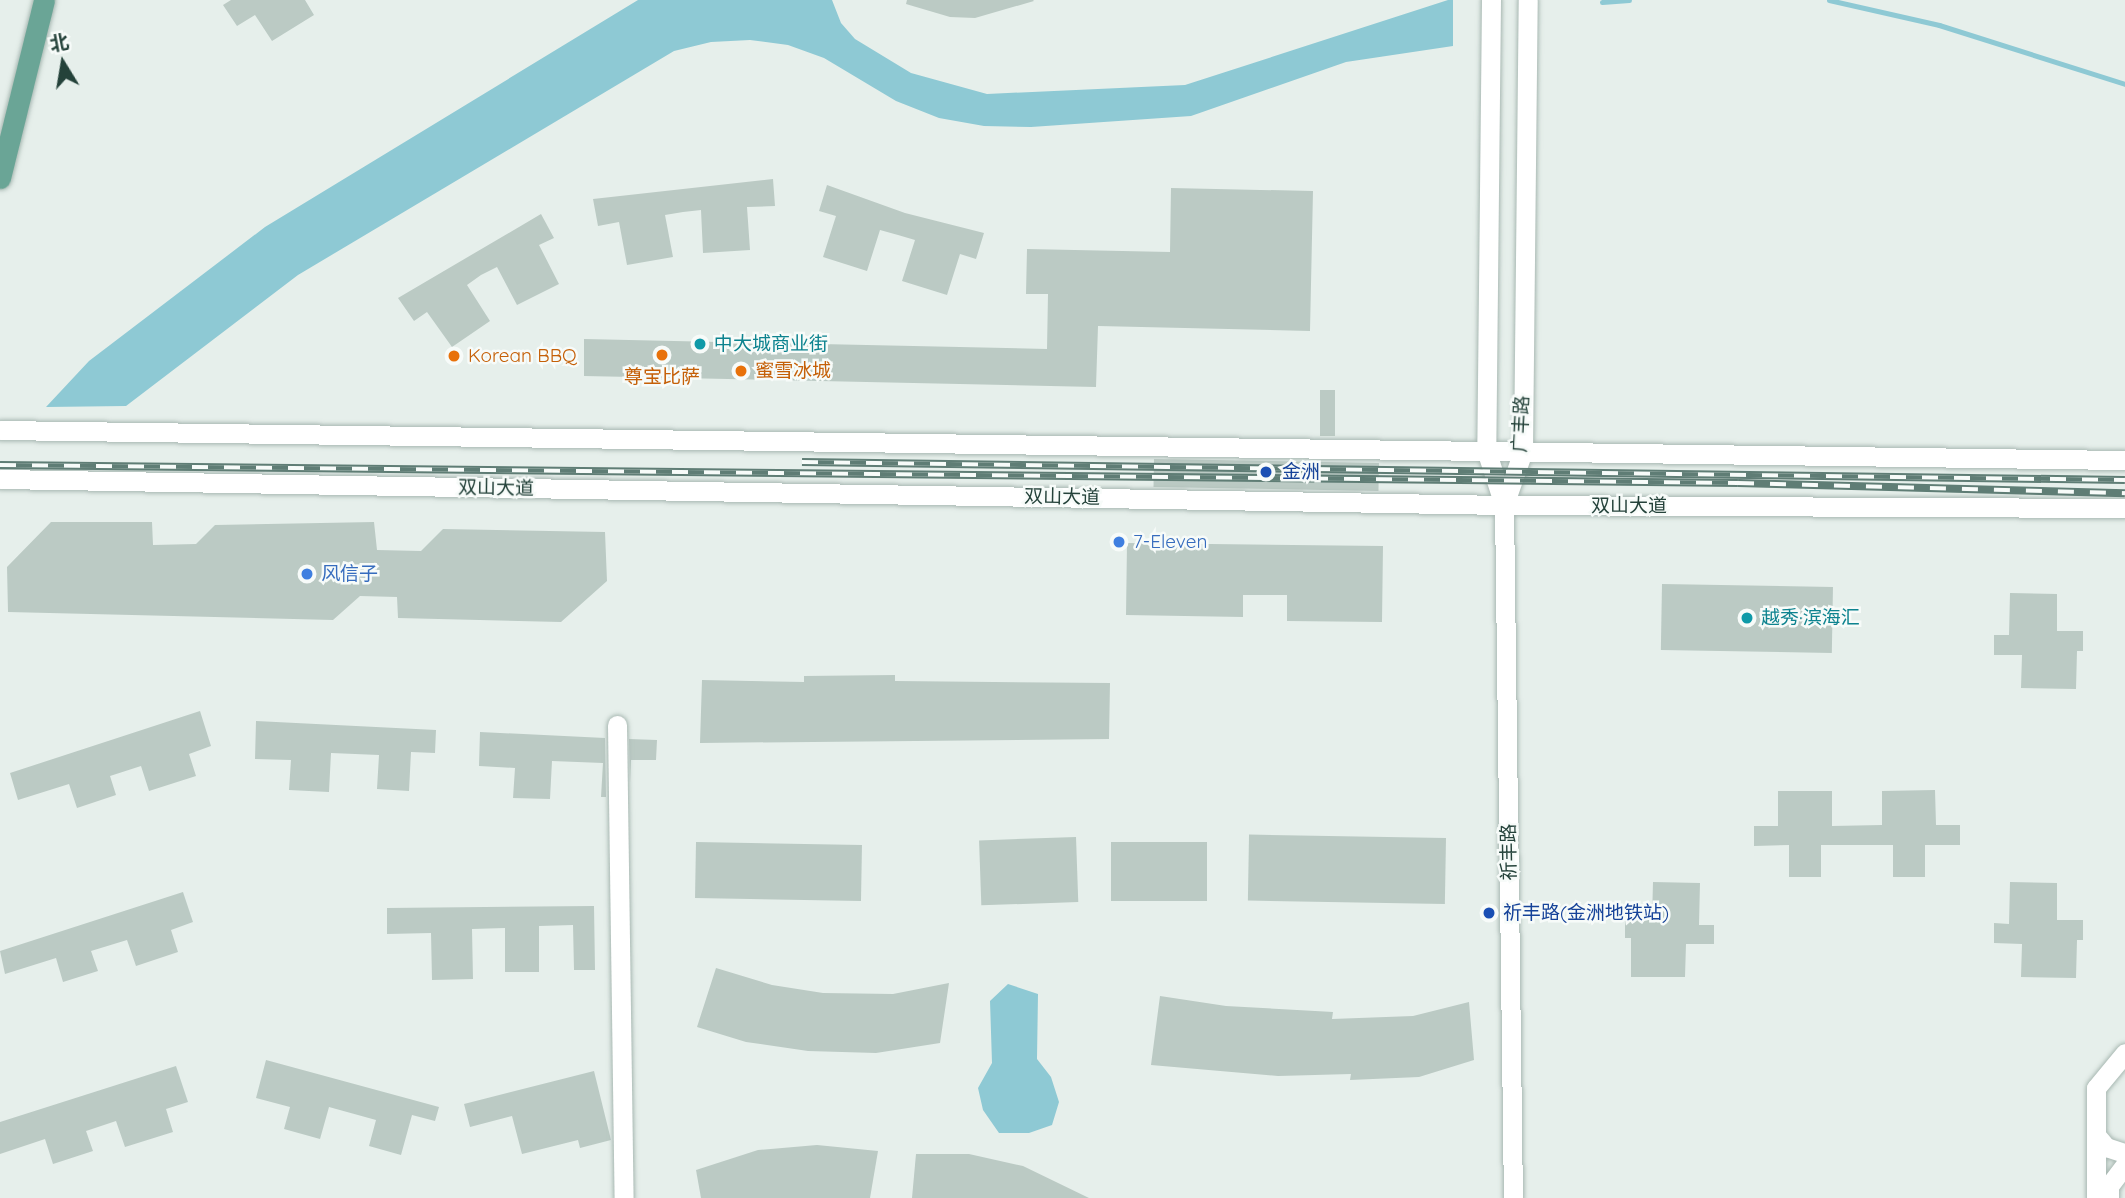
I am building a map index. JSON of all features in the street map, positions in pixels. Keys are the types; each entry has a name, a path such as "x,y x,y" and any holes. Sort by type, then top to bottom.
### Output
{"main road":[{"path":"0,178 44,0"}],"street":[{"name":"广丰路","path":"1491,0 1486,450 1504,505"},
{"name":"广丰路","path":"1504,505 1523,450 1528,0"},
{"path":"0,430 2125,460"},
{"name":"双山大道","path":"0,479 1504,505 2125,508"},
{"name":"祈丰路","path":"1504,505 1513,1198"},
{"path":"617,725 624,1198"},
{"path":"2096,1198 2096,1088 2124,1055"},
{"path":"2096,1136 2106,1147 2125,1153"},
{"path":"2109,1198 2109,1185 2125,1165"}],"water":[{"path":"638,0 832,0 841,23 855,39 911,73 987,94 1185,85 1448,0 1453,0 1453,46 1346,62 1191,116 1031,127 984,126 939,118 896,101 824,58 788,45 750,40 711,42 674,51 298,275 126,406 46,407 89,361 265,227"},
{"path":"1008,984 1038,994 1037,1059 1051,1077 1059,1102 1052,1125 1029,1133 999,1133 983,1110 978,1088 992,1063 990,1001"}],"building":[{"path":"231,0 305,0 314,15 272,41 255,15 237,26 223,5"},
{"path":"907,0 1034,1 975,18 950,17 906,4"},
{"path":"773,179 775,206 747,207 750,250 703,253 701,210 683,212 665,215 673,257 627,265 619,222 598,226 593,199"},
{"path":"827,185 905,213 984,233 976,259 960,254 947,295 902,281 915,240 880,230 867,271 823,257 836,216 819,211"},
{"path":"1171,188 1313,191 1310,331 1098,326 1096,387 584,376 584,339 1047,349 1048,294 1026,294 1027,249 1170,252"},
{"path":"541,214 554,238 539,245 559,284 517,305 497,267 481,275 467,285 490,321 452,347 427,312 414,321 398,298"},
{"path":"1320,390 1335,390 1335,436 1320,436"},
{"path":"1154,459 1379,463 1378,491 1154,487"},
{"name":"风信子","path":"51,522 152,522 153,545 196,544 215,525 374,522 377,550 421,551 443,529 605,532 607,581 561,622 398,618 397,597 360,596 333,620 8,612 7,567"},
{"path":"1127,543 1383,546 1382,622 1287,621 1287,595 1243,595 1243,617 1126,615"},
{"name":"越秀·滨海汇","path":"1662,584 1833,587 1832,653 1661,650"},
{"path":"2010,593 2057,594 2057,631 2083,631 2083,651 2077,651 2076,689 2021,688 2022,655 1994,655 1994,635 2009,635"},
{"path":"895,675 895,681 1110,683 1109,739 700,743 702,680 804,682 804,676"},
{"path":"200,711 211,746 189,754 196,776 149,791 141,766 110,776 116,795 77,808 69,784 18,800 10,773"},
{"path":"256,721 436,730 435,753 411,752 409,791 377,789 379,755 331,753 329,792 289,790 291,760 255,759"},
{"path":"480,732 605,738 606,797 601,797 603,763 552,761 550,799 513,798 515,768 479,766"},
{"path":"629,739 657,740 656,760 631,760 630,783"},
{"path":"1935,790 1936,825 1960,825 1960,845 1925,845 1925,877 1893,877 1893,845 1821,845 1821,877 1789,877 1789,845 1754,846 1754,826 1778,826 1778,791 1832,791 1832,826 1882,825 1882,791"},
{"path":"1249,835 1446,838 1445,904 1248,901"},
{"path":"1076,837 1078,902 981,905 979,840"},
{"path":"696,842 862,845 861,901 695,898"},
{"path":"1111,842 1207,842 1207,901 1111,901"},
{"path":"1653,882 1700,883 1699,925 1714,925 1714,944 1686,944 1685,977 1631,977 1631,938 1625,938 1625,919 1652,919"},
{"path":"2010,882 2057,883 2057,920 2083,920 2083,940 2077,940 2076,978 2021,977 2022,944 1994,943 1994,923 2009,924"},
{"path":"183,892 193,922 171,930 178,952 136,966 127,940 91,951 98,971 63,982 56,958 5,974 0,951"},
{"path":"594,906 595,970 574,970 573,925 539,926 539,972 505,972 505,928 472,929 473,979 432,980 431,933 387,934 387,908"},
{"path":"716,968 772,985 823,993 893,994 949,983 940,1043 876,1053 808,1051 746,1042 697,1027"},
{"path":"1160,996 1226,1006 1333,1012 1332,1019 1413,1016 1469,1002 1474,1060 1419,1077 1350,1080 1351,1074 1278,1076 1151,1065"},
{"path":"266,1060 439,1107 435,1121 412,1115 401,1155 369,1146 376,1120 329,1107 320,1139 284,1129 290,1107 256,1098"},
{"path":"176,1066 188,1102 166,1109 173,1132 125,1147 116,1121 86,1131 93,1151 53,1164 45,1139 0,1154 0,1122"},
{"path":"594,1071 611,1140 580,1148 578,1140 522,1154 512,1116 470,1127 464,1104"},
{"path":"817,1145 878,1151 870,1198 701,1198 696,1170 758,1150"},
{"path":"916,1154 969,1154 1023,1166 1089,1198 912,1198"}],"waterway":[{"path":"1602,2 1629,0"},
{"path":"1829,0 1939,25 2125,84"}],"railway":[{"path":"802,462 2125,480"},
{"path":"0,465 1738,483 2125,493"}],"place":[{"name":"中大城商业街","path":"700,344"},
{"name":"尊宝比萨","path":"662,355"},
{"name":"Korean BBQ","path":"454,356"},
{"name":"蜜雪冰城","path":"741,371"},
{"name":"金洲","path":"1266,472"},
{"name":"7-Eleven","path":"1119,542"},
{"name":"风信子","path":"307,574"},
{"name":"越秀·滨海汇","path":"1747,618"},
{"name":"祈丰路(金洲地铁站)","path":"1489,913"}]}
